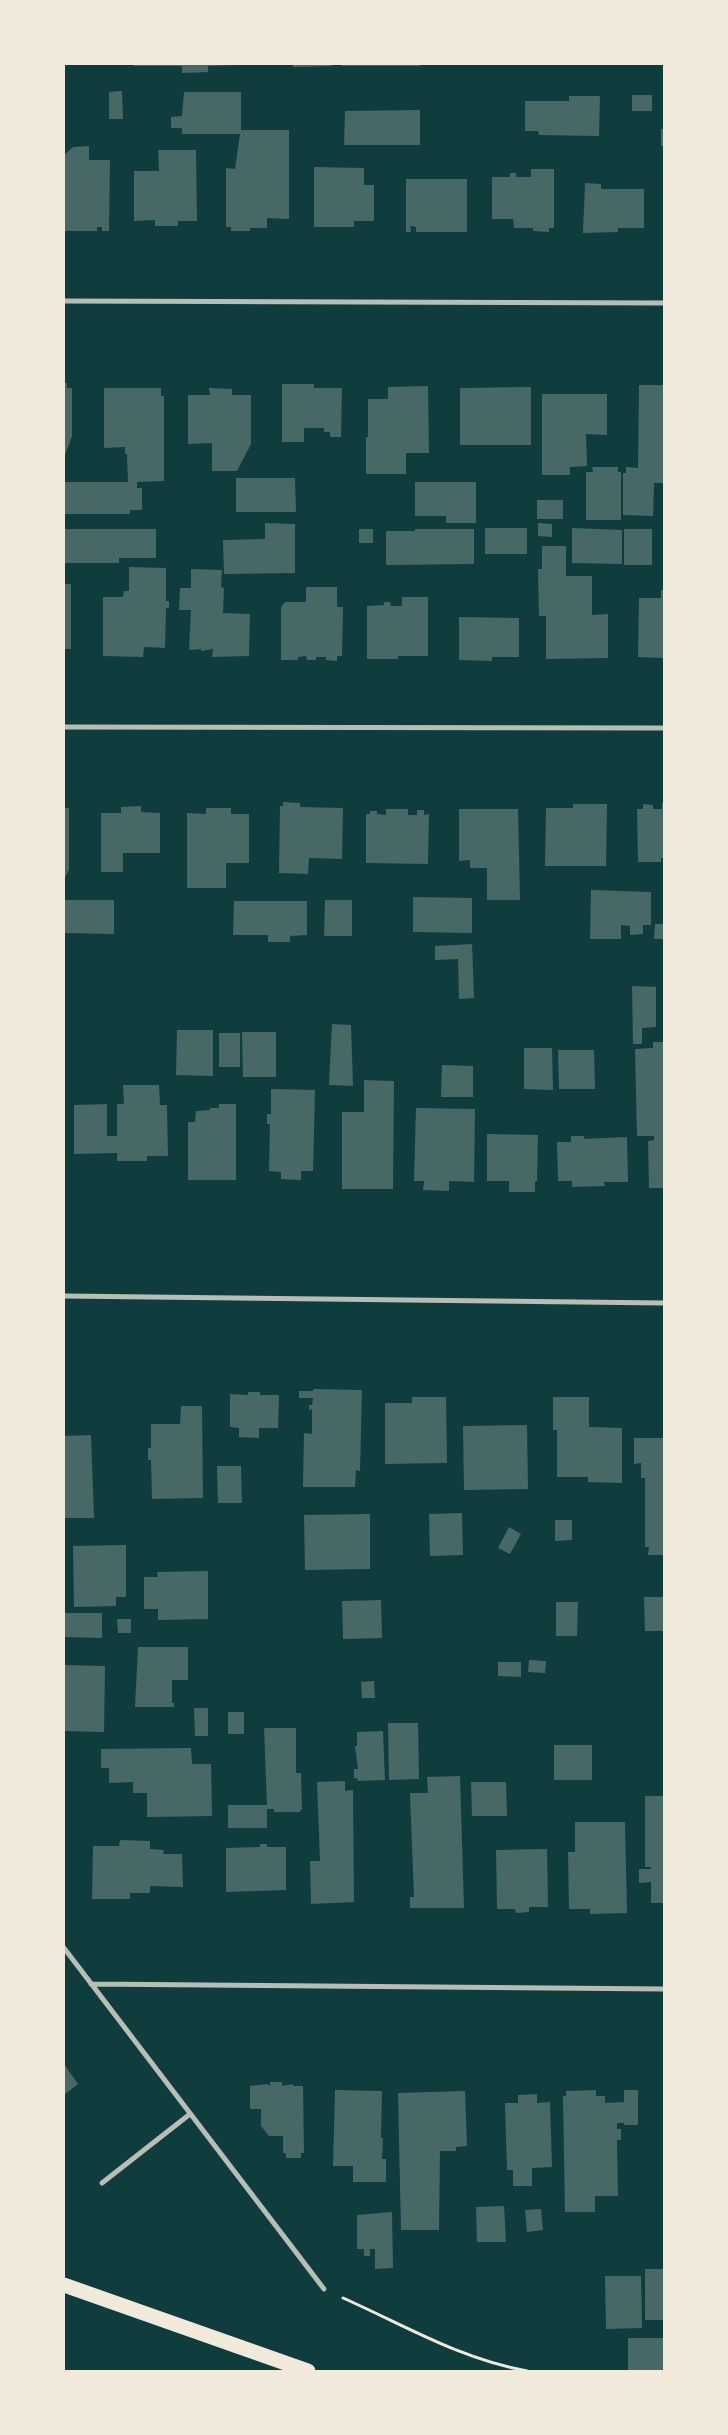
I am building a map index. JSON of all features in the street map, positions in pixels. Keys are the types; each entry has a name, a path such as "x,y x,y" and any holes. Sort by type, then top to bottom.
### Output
{"highway":[{"path":"64,2285 308,2371"}],"street":[{"path":"64,301 664,303"},
{"path":"64,727 664,728"},
{"path":"64,1296 664,1302"},
{"path":"64,1948 324,2289"},
{"path":"91,1984 664,1990"},
{"path":"102,2183 190,2114"}],"path":[{"path":"324,2289 448,2348 484,2361 527,2371"}],"building":[{"path":"134,64 236,65 208,66 208,72 182,73 182,66 134,66"},
{"path":"293,64 332,64 332,66 293,67"},
{"path":"342,64 420,64 420,66 342,66"},
{"path":"122,91 123,119 109,119 109,92"},
{"path":"184,92 241,92 241,130 289,130 289,219 267,218 267,228 250,228 250,231 231,231 231,227 226,227 226,168 235,169 240,134 182,134 182,128 171,128 171,117 182,116"},
{"path":"632,95 652,95 652,111 632,111"},
{"path":"569,96 600,96 599,136 539,135 538,131 525,131 525,101 569,101"},
{"path":"420,110 420,145 344,145 345,111"},
{"path":"661,129 664,129 664,146 661,146"},
{"path":"89,146 89,160 110,160 109,231 102,231 102,227 97,227 97,231 64,231 64,155 73,147"},
{"path":"158,150 196,150 197,221 178,221 178,226 155,226 155,220 134,221 134,171 159,171"},
{"path":"314,167 364,168 364,185 374,185 374,221 354,221 354,227 314,227"},
{"path":"531,169 554,169 554,228 549,228 549,232 533,231 533,228 514,228 513,219 492,219 492,177 510,177 510,173 516,173 516,177 531,177"},
{"path":"406,179 467,179 467,232 416,232 416,227 410,226 411,232 406,232"},
{"path":"585,183 601,184 601,189 644,189 644,228 618,228 618,232 583,233"},
{"path":"64,383 67,383 67,388 72,388 72,436 64,458"},
{"path":"282,384 314,384 314,388 342,388 341,437 330,437 330,432 324,432 324,428 304,428 304,442 282,442"},
{"path":"639,385 664,385 664,483 654,483 653,516 623,515 623,473 626,473 626,467 638,468"},
{"path":"428,386 429,453 406,453 406,474 366,474 368,399 388,399 388,387"},
{"path":"531,387 531,445 460,445 460,388"},
{"path":"104,388 161,388 161,396 164,396 164,481 137,482 137,488 142,488 142,510 130,510 130,514 64,514 64,482 128,482 125,447 104,448"},
{"path":"209,388 232,389 232,395 251,395 251,444 237,471 212,471 212,443 188,444 188,395 210,395"},
{"path":"542,394 607,394 607,435 586,434 587,466 570,467 570,475 542,475"},
{"path":"592,467 618,467 618,472 621,472 621,520 586,520 586,472 593,472"},
{"path":"236,478 295,478 296,512 236,512"},
{"path":"415,482 476,482 476,523 446,523 446,516 415,516"},
{"path":"537,500 563,500 563,519 537,519"},
{"path":"265,523 295,524 295,573 224,574 223,540 265,539"},
{"path":"538,523 552,524 552,537 538,536"},
{"path":"485,528 527,528 527,554 485,554"},
{"path":"572,528 622,530 622,564 572,563"},
{"path":"64,529 156,529 156,558 119,558 119,563 64,563"},
{"path":"359,529 373,529 373,543 359,543"},
{"path":"415,529 474,529 474,564 386,565 386,531 415,531"},
{"path":"624,529 652,529 652,565 624,565"},
{"path":"542,546 566,546 566,576 592,576 592,615 608,614 608,658 546,659 546,616 539,616 538,569 542,569"},
{"path":"129,567 166,568 166,601 169,601 169,608 166,608 165,648 144,647 143,657 103,656 103,597 123,597 124,591 129,591"},
{"path":"191,569 222,570 221,587 224,588 223,613 250,614 249,656 212,657 213,649 189,650 191,610 179,610 180,588 191,588"},
{"path":"64,584 71,584 71,649 64,649"},
{"path":"306,587 337,587 337,607 343,607 342,656 337,656 337,661 326,660 326,657 316,657 316,660 307,660 306,656 298,657 298,660 281,660 281,607 285,602 306,602"},
{"path":"661,590 664,590 664,658 638,657 639,598 661,598"},
{"path":"402,597 428,597 428,656 398,656 398,659 367,659 367,606 384,605 384,602 390,602 391,606 402,606"},
{"path":"459,617 519,618 519,657 492,657 492,661 459,660"},
{"path":"283,802 300,803 300,807 343,808 342,859 309,858 308,874 279,873 280,806 283,806"},
{"path":"662,803 664,803 664,858 661,858 661,862 638,862 637,809 643,809 643,804 653,805 653,809 662,809"},
{"path":"573,804 607,804 606,866 545,866 546,808 573,808"},
{"path":"141,806 141,812 160,813 160,853 123,853 123,872 101,872 101,813 121,813 121,807"},
{"path":"64,808 69,808 69,870 64,879"},
{"path":"206,808 231,808 231,814 249,814 249,863 226,863 226,888 187,888 187,813 206,814"},
{"path":"386,809 408,809 408,815 417,815 417,810 424,810 424,815 429,814 428,864 366,863 366,814 370,814 370,811 377,811 377,814 386,815"},
{"path":"459,809 518,809 520,900 487,900 487,868 470,868 470,860 459,861"},
{"path":"591,890 651,892 651,925 643,925 643,934 630,935 630,926 621,925 621,939 590,939"},
{"path":"413,897 472,898 472,933 413,932"},
{"path":"64,900 114,900 114,934 64,933"},
{"path":"325,900 352,900 352,936 324,936"},
{"path":"234,901 307,901 307,935 290,936 290,942 268,942 268,935 233,935"},
{"path":"655,924 664,924 664,939 654,939"},
{"path":"472,944 474,998 459,999 458,959 435,960 435,946"},
{"path":"632,986 656,987 656,1027 642,1028 642,1044 633,1044"},
{"path":"332,1024 351,1025 353,1086 329,1085"},
{"path":"177,1030 213,1030 213,1076 176,1075"},
{"path":"242,1032 276,1032 276,1077 243,1077"},
{"path":"219,1033 240,1033 240,1067 219,1067"},
{"path":"653,1042 664,1042 664,1188 649,1188 648,1141 654,1140 654,1136 637,1136 635,1049 653,1048"},
{"path":"524,1048 552,1048 553,1090 524,1089"},
{"path":"558,1050 594,1050 595,1089 559,1089"},
{"path":"442,1065 473,1066 473,1097 441,1097"},
{"path":"364,1080 394,1081 393,1189 342,1189 342,1112 364,1112"},
{"path":"123,1085 159,1085 160,1105 167,1105 168,1156 147,1156 147,1161 117,1161 117,1153 74,1154 74,1105 107,1104 107,1136 117,1136 117,1104 124,1104"},
{"path":"271,1089 315,1090 313,1171 301,1171 301,1180 281,1179 281,1172 269,1171 270,1124 267,1124 267,1114 271,1114"},
{"path":"219,1104 236,1104 236,1180 188,1180 188,1122 195,1122 196,1111 219,1108"},
{"path":"416,1108 475,1109 474,1182 449,1181 449,1191 423,1190 424,1181 414,1181"},
{"path":"487,1134 538,1135 535,1192 509,1192 509,1181 487,1181"},
{"path":"571,1136 584,1136 584,1139 627,1137 628,1182 604,1182 605,1186 572,1187 572,1181 558,1181 557,1142 571,1142"},
{"path":"313,1389 362,1390 360,1471 356,1470 355,1487 303,1487 304,1433 312,1434 312,1409 309,1410 309,1405 312,1405 313,1398 299,1398 299,1391 313,1391"},
{"path":"248,1392 260,1392 260,1395 279,1395 278,1428 259,1428 259,1438 239,1437 239,1428 230,1427 230,1394 248,1395"},
{"path":"412,1397 446,1397 447,1463 385,1464 385,1403 412,1403"},
{"path":"553,1397 589,1397 589,1427 622,1428 622,1483 588,1482 588,1477 557,1477 557,1430 553,1430"},
{"path":"181,1406 202,1406 203,1498 152,1499 151,1460 148,1460 148,1448 151,1448 151,1424 180,1424"},
{"path":"527,1425 528,1489 464,1490 463,1426"},
{"path":"91,1435 94,1518 64,1518 64,1436"},
{"path":"634,1438 664,1438 664,1555 648,1555 649,1547 645,1547 645,1478 641,1478 641,1463 634,1464"},
{"path":"217,1466 241,1466 242,1503 218,1503"},
{"path":"462,1513 463,1555 430,1556 429,1514"},
{"path":"370,1514 370,1569 305,1570 304,1515"},
{"path":"555,1520 572,1520 572,1540 555,1541"},
{"path":"509,1527 521,1534 510,1554 498,1548"},
{"path":"126,1545 126,1597 116,1597 116,1606 74,1607 73,1546"},
{"path":"208,1571 208,1619 158,1620 158,1609 144,1609 144,1577 158,1577 157,1572"},
{"path":"644,1597 664,1597 664,1631 645,1631"},
{"path":"381,1600 382,1638 343,1639 342,1601"},
{"path":"556,1602 578,1602 577,1636 556,1636"},
{"path":"64,1613 102,1613 102,1638 64,1637"},
{"path":"117,1619 131,1619 131,1633 118,1633"},
{"path":"138,1647 188,1647 188,1680 172,1680 172,1703 174,1703 174,1707 135,1707"},
{"path":"529,1660 546,1661 545,1673 528,1672"},
{"path":"498,1662 521,1662 521,1677 498,1676"},
{"path":"64,1665 105,1666 104,1732 64,1731"},
{"path":"374,1681 375,1698 362,1698 361,1682"},
{"path":"194,1708 208,1708 208,1736 195,1736"},
{"path":"228,1712 244,1712 244,1734 228,1734"},
{"path":"388,1723 418,1723 419,1779 389,1780"},
{"path":"264,1728 296,1728 296,1773 301,1773 302,1809 299,1812 274,1812 274,1809 267,1809 267,1828 228,1828 228,1805 267,1805"},
{"path":"383,1731 385,1780 358,1781 357,1778 354,1778 354,1769 358,1769 355,1746 357,1746 357,1732"},
{"path":"554,1745 592,1745 592,1780 554,1780"},
{"path":"191,1748 192,1764 211,1764 212,1816 147,1817 147,1793 133,1793 133,1782 109,1783 109,1768 101,1768 101,1749"},
{"path":"460,1776 464,1908 410,1908 410,1897 414,1897 410,1793 428,1793 427,1777"},
{"path":"345,1781 345,1791 353,1790 354,1902 311,1904 310,1861 320,1861 317,1782"},
{"path":"471,1782 506,1782 507,1816 472,1816"},
{"path":"645,1796 664,1796 664,1903 651,1903 651,1882 639,1883 639,1869 651,1869 651,1867 645,1867"},
{"path":"575,1822 625,1822 627,1913 590,1914 590,1909 569,1909 568,1852 575,1852"},
{"path":"120,1840 150,1841 150,1849 164,1850 163,1854 182,1854 183,1887 150,1886 150,1893 130,1893 130,1899 92,1899 93,1846 119,1846"},
{"path":"260,1844 267,1844 267,1847 286,1847 286,1890 226,1892 226,1848 260,1847"},
{"path":"547,1849 548,1907 529,1907 529,1912 516,1913 515,1909 497,1909 496,1850"},
{"path":"64,2064 78,2084 64,2095"},
{"path":"270,2082 282,2082 282,2086 293,2084 293,2086 303,2086 304,2153 301,2153 301,2158 286,2158 286,2153 283,2153 283,2136 269,2136 261,2126 261,2109 250,2109 250,2086 268,2084 270,2086"},
{"path":"335,2090 382,2091 381,2138 383,2138 382,2159 386,2159 386,2182 353,2182 353,2166 333,2166"},
{"path":"596,2090 596,2096 605,2096 605,2103 624,2102 624,2090 638,2090 638,2125 617,2123 617,2129 621,2129 621,2140 617,2140 618,2196 595,2196 595,2212 565,2212 563,2096 566,2096 566,2091"},
{"path":"465,2091 467,2146 456,2147 456,2151 440,2151 439,2230 401,2230 398,2093"},
{"path":"537,2094 537,2103 550,2102 552,2167 532,2168 532,2186 513,2186 513,2170 507,2170 505,2103 518,2103 518,2095"},
{"path":"504,2206 506,2242 477,2242 476,2207"},
{"path":"541,2209 543,2230 527,2232 525,2210"},
{"path":"392,2212 393,2268 375,2269 375,2249 370,2249 370,2256 364,2256 364,2249 357,2249 357,2215"},
{"path":"645,2269 664,2269 664,2320 645,2320"},
{"path":"605,2276 641,2276 642,2328 606,2329"},
{"path":"628,2338 664,2338 664,2371 628,2371"}]}
